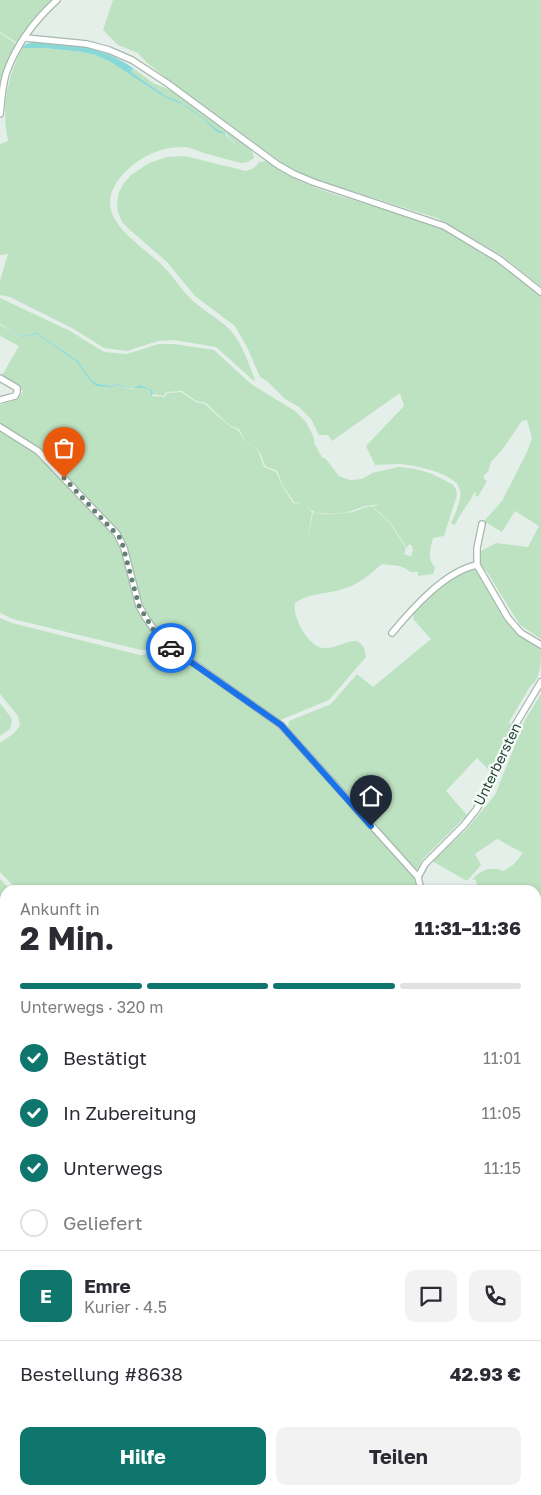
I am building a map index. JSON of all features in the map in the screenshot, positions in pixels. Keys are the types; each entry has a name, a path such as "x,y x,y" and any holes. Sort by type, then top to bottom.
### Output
{"street":[{"path":"0,114 7,72 42,14 57,0"},
{"path":"26,38 87,44 132,60 161,78 294,174 444,226 499,259 541,292"},
{"path":"0,378 17,388 18,392 15,396 0,400"},
{"path":"0,427 38,451 117,534 124,548 139,606 162,640 281,725 418,877 420,885"},
{"path":"482,524 477,548 477,565 508,618 521,633 541,645"},
{"path":"392,633 412,609 435,587 466,569 477,565"},
{"name":"Unterbersten","path":"418,877 425,864 464,825 476,810 487,792 514,727 541,682"}],"green space":[{"path":"0,0 53,0 38,13 19,44 0,32"},
{"path":"113,0 541,0 541,287 501,255 437,218 304,176 289,168 169,80 147,63 138,53 118,45 103,30"},
{"path":"0,33 18,45 0,95"},
{"path":"22,48 82,52 109,61 166,98 182,104 202,118 217,132 224,134 237,146 225,133 217,131 202,117 182,103 167,97 131,72 133,68 153,83 170,90 252,150 254,158 248,162 241,163 185,147 169,148 154,152 127,170 115,185 110,199 112,212 118,224 128,235 163,266 193,301 234,334 244,353 254,381 216,347 174,340 158,341 127,351 104,348 72,328 10,297 0,295 0,281 8,254 0,255 0,144 8,141 5,105 12,71"},
{"path":"185,156 246,171 254,168 259,162 267,161 299,181 442,228 501,264 541,296 541,639 520,625 487,572 480,565 479,552 496,543 528,547 539,526 515,511 502,532 487,523 482,531 485,520 502,501 527,452 532,438 527,420 522,421 502,450 491,462 488,472 484,475 484,479 487,481 479,495 475,497 476,492 474,493 455,525 451,523 460,498 460,490 457,484 443,475 424,468 399,464 375,465 366,446 404,406 400,393 332,441 328,435 319,435 311,419 299,407 285,399 267,381 260,377 247,347 235,326 195,296 167,262 122,222 117,202 119,192 131,175 149,163 167,157"},
{"path":"0,298 70,331 104,352 127,354 159,344 174,344 214,350 251,384 295,411 306,422 322,457 326,459 339,476 350,480 362,479 372,473 399,467 430,473 452,484 456,489 457,495 444,536 433,538 431,546 430,557 435,567 433,574 418,576 418,572 410,572 401,566 382,564 349,587 306,597 295,603 299,624 313,643 325,648 356,641 365,650 366,657 329,700 278,721 165,640 141,605 124,543 48,456 0,424 0,405 16,399 23,391 1,377 19,346 0,336 0,325 23,337 37,334 77,362 91,382 97,385 112,387 118,385 129,388 140,386 151,391 152,396 165,397 167,393 181,392 196,402 205,404 228,425 238,430 246,443 239,429 229,425 206,403 196,401 182,391 166,392 164,396 153,394 152,390 140,385 129,387 118,384 112,386 98,384 92,381 78,361 37,333 23,336 0,324","holes":["253,446 257,449 262,458 265,466 277,471 283,486 294,502 300,504 293,503 283,487 276,472 264,467 258,451","370,505 380,506 372,506 391,523 407,548 409,544 412,546 412,557 404,554 406,548 390,523 371,506 354,511 338,514 332,514 347,512","306,507 316,513 313,512 308,538 312,512"]},
{"path":"0,429 45,459 118,538 137,607 159,641 158,646 141,650 13,619 0,613"},
{"path":"472,569 476,570 479,574 508,622 515,630 541,648 540,669 537,679 531,685 509,722 511,725 490,771 477,758 446,791 467,815 422,860 417,869 413,869 288,729 289,721 331,704 357,674 373,687 431,639 413,619 414,610 436,590"},
{"path":"0,618 12,623 140,655 171,650 279,727 404,865 414,877 416,885 12,885 0,872 0,743 20,726 18,716 0,694"},
{"path":"541,694 541,885 477,885 475,879 472,880 479,874 490,869 504,871 514,864 523,853 497,839 475,854 481,865 467,881 432,861 467,829 495,795 525,720"},
{"path":"0,703 12,719 10,729 0,736"},
{"path":"0,879 6,885 0,885"}],"water":[{"path":"33,42 73,44 98,50 122,61 133,68 131,72 167,97 176,100 190,108 215,128 225,133 237,146 224,135 224,134 217,132 202,118 182,104 166,98 109,61 82,52 22,48 26,44"},
{"path":"0,324 23,336 37,333 78,361 92,381 98,384 112,386 118,384 129,388 118,385 112,387 97,386 91,382 77,362 37,334 23,337"},
{"path":"140,385 152,390 153,394 151,396 151,391 129,388"}],"way so far":[{"path":"64,478 121,539 139,606 156,634 171,648"}],"route":[{"path":"171,648 281,725 371,826"}]}
